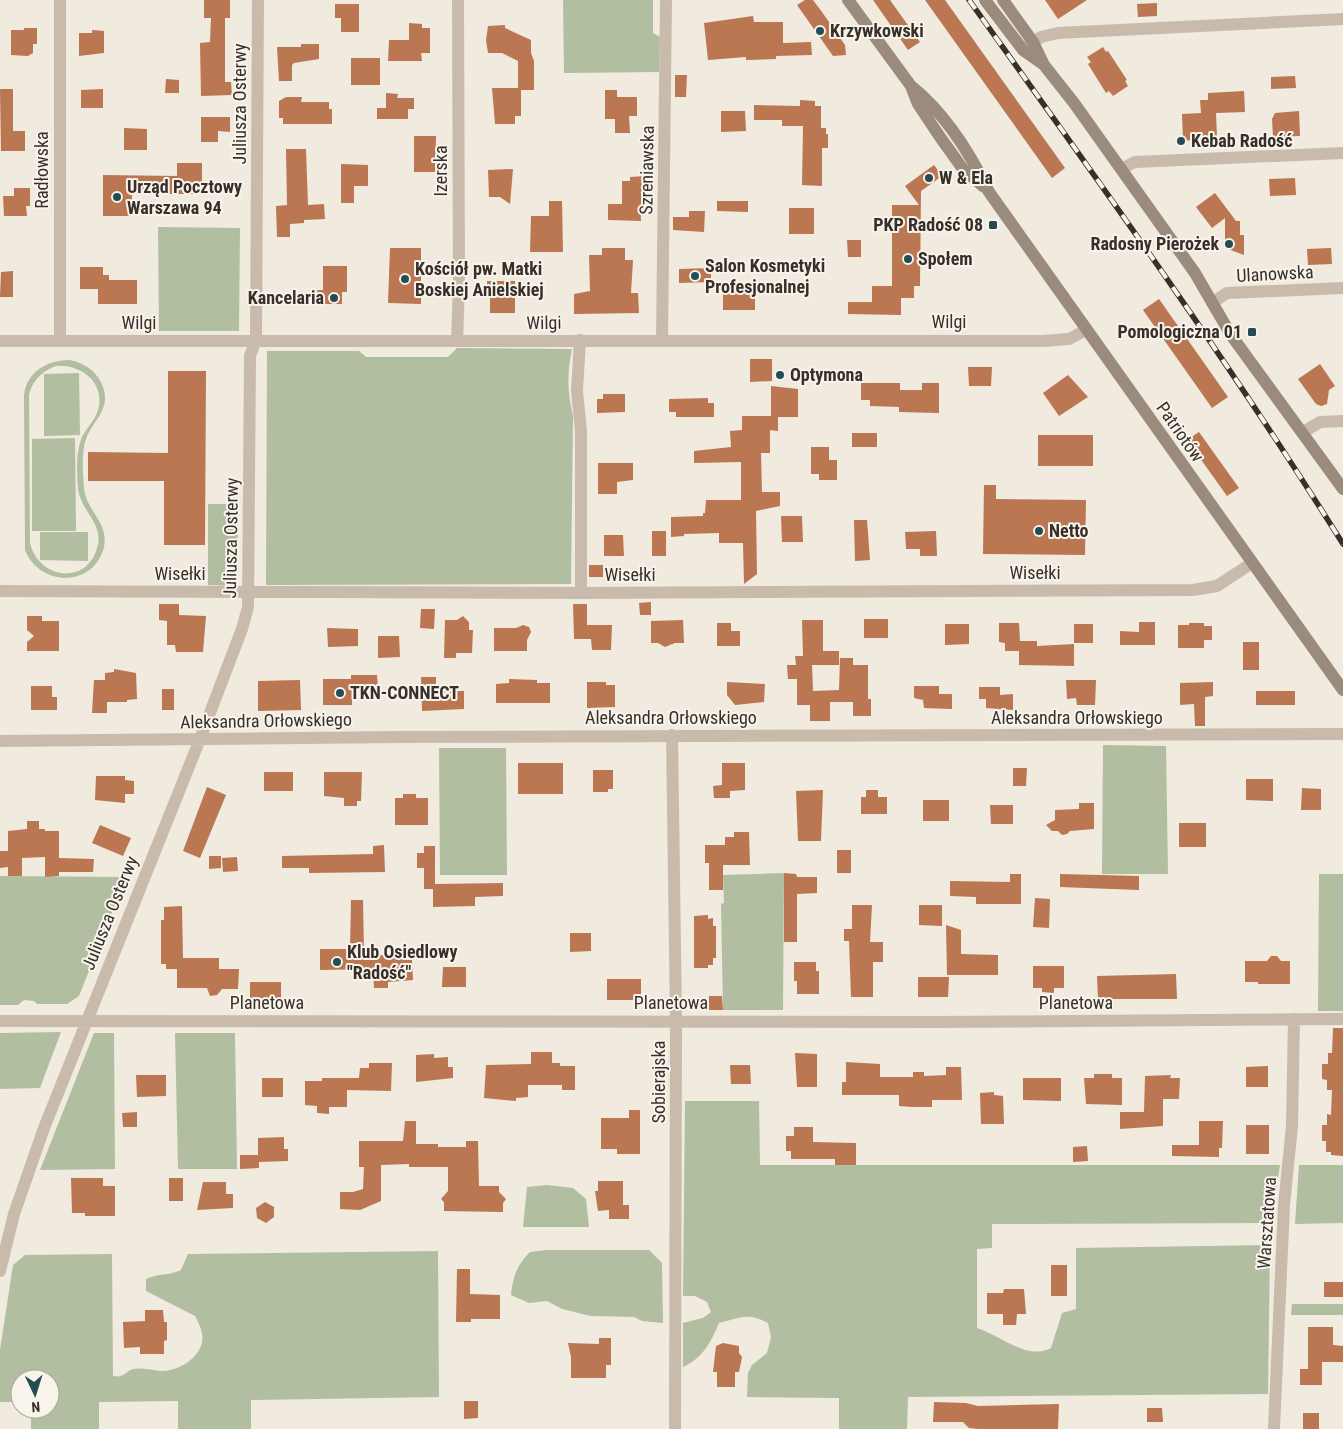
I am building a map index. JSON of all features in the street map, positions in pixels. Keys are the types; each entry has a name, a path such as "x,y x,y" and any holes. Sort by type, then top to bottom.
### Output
{"main road":[{"name":"Patriotów","path":"848,0 911,86 918,104 963,169 990,192 1343,690"},
{"path":"985,0 1023,50 1044,65"},
{"path":"1003,0 1033,42 1044,65 1195,273 1236,342 1343,489"}],"street":[{"name":"Radłowska","path":"60,0 60,341"},
{"name":"Juliusza Osterwy","path":"0,1271 14,1214 85,1020 200,739 242,628 249,591 250,356 256,340 258,0"},
{"name":"Izerska","path":"457,341 459,285 458,0"},
{"name":"Szreniawska","path":"662,340 666,0"},
{"path":"1023,50 1041,37 1058,33 1343,19"},
{"path":"1121,169 1135,162 1343,153"},
{"name":"Ulanowska","path":"1212,303 1227,293 1343,288"},
{"name":"Wilgi","path":"0,341 1043,341 1069,339 1086,330"},
{"path":"580,340 577,391 581,432 581,593"},
{"path":"1303,432 1320,422 1343,421"},
{"name":"Wisełki","path":"0,591 581,593 1207,588 1226,581 1252,563"},
{"name":"Aleksandra Orłowskiego","path":"0,741 1343,734"},
{"name":"Sobierajska","path":"672,736 676,1020 675,1429"},
{"name":"Warsztatowa","path":"1274,1429 1284,1205 1292,1126 1294,1019"},
{"name":"Planetowa","path":"0,1021 676,1020 943,1022 1343,1019"}],"green space":[{"path":"563,0 653,0 653,33 660,37 659,72 564,73"},
{"path":"158,227 240,228 239,331 159,331"},
{"path":"457,348 572,349 568,382 573,416 571,584 266,585 267,351 359,351 366,357 448,357"},
{"path":"76,361 90,369 101,382 105,395 103,409 89,432 83,450 84,488 89,503 103,530 105,538 104,547 98,560 89,570 78,576 66,578 42,571 32,562 25,550 24,395 29,379 34,373 54,362","holes":["56,366 74,368 89,377 95,383 98,391 98,410 82,438 78,454 77,471 80,496 95,525 99,539 92,560 84,568 74,572 63,573 53,571 43,565 35,555 30,543 29,395 35,381 42,374"]},
{"path":"79,373 80,435 44,436 44,374"},
{"path":"75,438 76,531 32,531 32,439"},
{"path":"208,504 238,504 237,586 208,585"},
{"path":"40,532 88,532 88,561 40,560"},
{"path":"1103,745 1166,746 1168,874 1102,874"},
{"path":"439,748 506,748 507,875 440,875"},
{"path":"784,873 783,1010 723,1010 721,904 724,903 723,875"},
{"path":"1319,874 1343,874 1343,1011 1318,1011"},
{"path":"0,876 126,877 79,996 67,1004 37,1004 34,1001 24,1000 18,1005 0,1005"},
{"path":"61,1032 40,1088 0,1089 0,1033"},
{"path":"94,1033 114,1033 115,1169 40,1170"},
{"path":"175,1033 235,1033 237,1169 178,1169"},
{"path":"685,1101 759,1101 760,1165 1280,1165 1271,1223 992,1224 992,1248 977,1249 977,1328 1023,1349 1042,1351 1051,1348 1062,1313 1076,1309 1076,1248 1270,1245 1268,1394 908,1397 907,1429 839,1429 839,1398 747,1397 748,1373 752,1365 767,1353 771,1337 768,1323 761,1320 744,1317 719,1323 706,1349 696,1359 683,1367 683,1323 703,1318 711,1312 707,1302 695,1296 683,1296"},
{"path":"1299,1165 1343,1165 1343,1223 1295,1224"},
{"path":"547,1185 573,1188 586,1199 589,1227 523,1227 527,1187"},
{"path":"547,1250 649,1250 662,1263 663,1323 642,1321 634,1317 591,1316 562,1309 547,1301 529,1303 511,1295 516,1271 530,1252"},
{"path":"438,1251 439,1397 251,1400 251,1429 178,1429 178,1401 99,1402 99,1429 31,1429 31,1419 60,1419 60,1369 10,1369 10,1402 0,1402 0,1350 13,1265 25,1255 112,1254 113,1376 117,1376 133,1369 164,1371 182,1366 193,1358 200,1348 202,1335 195,1316 146,1291 146,1279 181,1270 188,1254"},
{"path":"1292,1304 1343,1304 1343,1315 1291,1315"}],"building":[{"path":"204,0 230,0 230,18 225,18 225,82 231,82 232,95 201,96 200,43 210,42 211,18 204,18"},
{"path":"805,0 813,0 822,12 845,45 846,55 833,56 797,5"},
{"path":"873,0 890,0 920,42 908,50"},
{"path":"925,0 945,0 1065,168 1052,178"},
{"path":"1045,0 1087,0 1058,19"},
{"path":"1157,3 1157,16 1138,17 1137,4"},
{"path":"335,4 359,4 359,32 341,32 341,18 335,18"},
{"path":"753,16 754,22 783,22 783,43 811,42 812,55 776,56 776,59 746,60 746,57 708,60 704,23"},
{"path":"409,23 422,24 422,28 430,28 430,53 421,53 422,61 388,61 389,40 409,40"},
{"path":"505,25 505,28 531,40 531,53 534,61 534,90 521,90 521,116 515,116 515,124 495,124 492,88 518,88 518,61 502,53 488,53 486,40 488,26"},
{"path":"24,28 37,28 37,44 33,44 33,53 28,56 11,55 11,30 24,30"},
{"path":"92,30 104,31 104,53 79,56 79,33 92,33"},
{"path":"301,44 319,44 319,59 294,63 292,65 292,81 279,81 277,47 301,47"},
{"path":"1103,47 1106,52 1108,51 1127,80 1125,81 1128,86 1113,96 1109,91 1106,93 1088,64 1091,62 1087,57"},
{"path":"351,58 380,58 380,85 351,85"},
{"path":"675,75 687,75 686,97 675,97"},
{"path":"1295,76 1296,88 1271,89 1271,77"},
{"path":"166,79 179,80 179,93 165,93"},
{"path":"0,89 13,89 13,131 25,131 25,151 1,151"},
{"path":"103,89 103,108 81,108 81,90"},
{"path":"605,90 617,90 617,97 637,97 637,116 629,116 630,133 615,133 615,119 605,119"},
{"path":"1244,91 1245,112 1216,113 1217,137 1183,141 1182,114 1201,113 1200,100 1208,100 1208,93"},
{"path":"386,93 398,94 397,98 414,98 414,109 408,109 408,119 377,119 377,108 386,108"},
{"path":"286,97 302,97 301,102 329,102 329,109 332,109 332,124 283,124 283,118 279,118 279,101"},
{"path":"800,100 815,101 815,106 821,106 821,128 826,128 826,134 828,134 828,148 822,148 822,186 802,185 803,126 782,126 782,120 754,120 754,105 800,106"},
{"path":"721,111 745,111 746,131 721,132"},
{"path":"1299,111 1300,136 1273,137 1272,119 1275,113"},
{"path":"201,117 230,117 230,132 218,131 218,142 201,142"},
{"path":"124,128 147,129 147,150 124,150"},
{"path":"414,136 436,136 435,172 414,172"},
{"path":"286,149 306,149 308,205 324,204 325,219 304,220 304,223 290,224 290,237 277,237 276,206 287,205"},
{"path":"177,163 202,163 202,194 132,194 132,216 103,216 103,175 177,176"},
{"path":"341,164 368,165 368,186 354,186 354,203 341,203"},
{"path":"934,165 942,176 921,191 920,286 914,286 914,298 901,298 901,315 848,314 848,302 872,302 872,286 892,286 892,205 919,205 905,186"},
{"path":"513,169 510,204 500,197 489,197 488,170"},
{"path":"645,176 645,205 640,205 641,221 608,220 608,204 622,204 622,181 630,181 630,177"},
{"path":"1295,178 1296,195 1270,196 1269,179"},
{"path":"14,188 30,188 30,206 26,206 27,216 4,216 3,196 14,196"},
{"path":"1215,193 1236,221 1240,221 1240,235 1244,235 1244,255 1225,248 1225,218 1212,228 1196,207"},
{"path":"549,201 562,201 563,252 530,252 531,216 549,216"},
{"path":"717,201 748,201 748,212 717,211"},
{"path":"789,208 814,208 814,234 789,234"},
{"path":"689,211 705,211 704,232 673,230 673,217 689,217"},
{"path":"847,240 861,240 861,257 848,257"},
{"name":"Kościół pw. Matki Boskiej Anielskiej","path":"390,248 421,248 421,304 388,303"},
{"path":"602,248 625,248 625,260 633,260 631,293 638,293 639,313 574,314 574,294 590,291 589,255 602,255"},
{"path":"1331,248 1332,264 1308,265 1307,249"},
{"path":"323,266 347,266 347,292 342,292 342,304 318,304 317,290 323,290"},
{"path":"80,267 103,267 103,275 109,275 109,280 137,280 137,304 98,304 98,289 80,289"},
{"path":"711,268 711,282 679,283 679,269"},
{"path":"13,271 13,297 0,297 1,272"},
{"path":"487,281 515,281 515,313 490,313 490,294 487,295"},
{"path":"736,284 755,284 755,310 723,310 723,288 736,288"},
{"path":"1159,299 1228,397 1212,408 1143,310"},
{"path":"750,359 772,359 772,381 750,382"},
{"path":"1320,364 1335,386 1329,390 1327,404 1321,406 1316,404 1298,379"},
{"path":"968,367 992,367 991,386 969,386"},
{"path":"168,371 206,371 205,545 164,545 164,481 88,481 88,452 168,453"},
{"path":"1068,375 1088,397 1059,416 1043,393"},
{"path":"861,383 900,383 900,390 922,390 922,383 939,383 939,413 899,412 899,407 870,406 870,400 861,400"},
{"path":"771,386 798,389 798,417 778,417 778,431 770,430 770,453 761,453 762,492 780,492 780,506 756,511 757,574 744,584 743,543 719,543 719,533 684,534 684,536 671,537 671,517 703,516 706,500 741,500 741,462 694,463 694,451 731,447 730,431 742,430 742,416 771,416"},
{"path":"603,394 625,394 625,412 597,413 597,399 603,399"},
{"path":"708,398 708,403 714,403 714,417 676,417 676,412 669,412 669,399"},
{"path":"1199,432 1239,488 1227,496 1187,440"},
{"path":"852,433 877,433 877,447 852,447"},
{"path":"1038,435 1093,435 1093,466 1038,466"},
{"path":"811,447 829,447 829,460 837,460 837,480 819,480 819,474 811,474"},
{"path":"598,463 633,463 633,480 617,482 617,494 598,494"},
{"path":"984,485 996,485 996,499 1086,500 1085,555 983,554"},
{"path":"781,516 802,516 803,542 782,542"},
{"path":"854,520 867,520 870,560 855,561"},
{"path":"652,531 666,531 666,556 652,556"},
{"path":"936,531 937,556 920,556 920,549 906,549 905,532"},
{"path":"604,535 623,535 624,556 604,556"},
{"path":"589,565 603,565 603,577 589,577"},
{"path":"651,602 651,615 640,615 639,603"},
{"path":"159,604 179,604 179,615 206,616 203,652 176,652 175,645 167,645 167,621 159,620"},
{"path":"573,604 587,604 587,625 612,625 611,650 592,650 591,639 574,639"},
{"path":"421,609 435,609 434,629 420,628"},
{"path":"27,616 42,616 42,621 59,621 59,651 27,651 27,642 34,636 27,630"},
{"path":"463,616 469,622 469,630 473,630 472,653 456,653 456,658 444,658 445,620 457,620"},
{"path":"864,619 888,619 888,638 864,638"},
{"path":"683,620 684,643 675,643 665,647 658,643 651,643 651,621"},
{"path":"802,620 823,620 823,651 839,651 839,665 812,665 813,691 839,690 840,658 853,658 853,665 868,665 868,699 871,699 871,716 853,716 853,702 830,702 830,721 810,721 810,705 797,705 797,679 788,679 787,665 796,665 795,656 803,656"},
{"path":"1139,622 1155,622 1155,645 1120,645 1120,631 1139,632"},
{"path":"717,623 731,623 731,631 740,631 740,646 717,646"},
{"path":"999,623 1019,623 1020,641 1037,641 1037,646 1074,644 1074,666 1019,665 1019,651 1005,651 1005,643 999,642"},
{"path":"1189,623 1204,623 1204,626 1212,626 1212,640 1204,640 1204,648 1178,648 1178,625 1189,625"},
{"path":"945,624 969,624 969,644 945,645"},
{"path":"1074,624 1093,624 1093,643 1074,643"},
{"path":"523,625 529,627 531,632 527,640 527,651 494,651 494,628 516,628"},
{"path":"327,628 358,629 358,646 328,647"},
{"path":"378,636 399,636 400,657 378,658"},
{"path":"1243,642 1259,642 1259,670 1243,670"},
{"path":"114,669 136,673 137,699 127,700 127,702 107,702 107,713 92,713 94,680 105,680 105,673 114,672"},
{"path":"351,675 377,675 378,689 352,689 352,705 323,705 323,679 351,679"},
{"path":"421,677 436,677 436,691 464,691 464,709 422,711"},
{"path":"509,679 537,680 537,683 550,683 550,703 496,703 496,684 509,683"},
{"path":"300,680 301,710 258,711 258,681"},
{"path":"1066,680 1096,680 1095,705 1077,705 1076,698 1067,699"},
{"path":"587,682 606,682 606,685 615,685 615,707 587,708"},
{"path":"727,682 765,684 764,702 735,705 727,695"},
{"path":"1213,682 1213,696 1205,697 1205,726 1195,726 1194,704 1180,705 1180,683"},
{"path":"31,686 52,686 52,697 57,697 57,710 31,710"},
{"path":"914,686 939,686 939,694 952,694 952,709 924,708 923,700 914,698"},
{"path":"979,687 1000,687 1000,695 1013,694 1013,710 986,708 986,699 979,699"},
{"path":"162,689 174,689 174,710 162,710"},
{"path":"1256,691 1295,691 1295,705 1256,705"},
{"path":"518,763 563,763 563,794 518,794"},
{"path":"722,763 745,763 745,790 730,791 730,798 714,798 713,786 722,785"},
{"path":"1013,768 1027,768 1026,786 1013,786"},
{"path":"593,770 613,770 613,789 608,789 608,792 593,792"},
{"path":"264,772 293,772 293,791 264,791"},
{"path":"324,772 362,772 361,801 357,801 357,806 344,806 344,798 324,796"},
{"path":"96,776 125,776 125,780 134,781 134,794 125,794 125,803 95,800"},
{"path":"1246,779 1273,779 1273,801 1246,800"},
{"path":"207,787 226,795 200,858 183,851"},
{"path":"1302,788 1321,789 1321,810 1301,810"},
{"path":"823,790 821,841 798,841 796,791"},
{"path":"866,790 878,790 878,797 887,797 887,814 861,814 861,797 866,797"},
{"path":"403,794 416,794 416,798 428,798 428,825 395,825 395,798 403,798"},
{"path":"923,800 949,800 949,821 923,821"},
{"path":"1079,803 1094,803 1094,829 1070,831 1062,835 1058,831 1052,831 1046,825 1055,820 1055,810 1079,809"},
{"path":"990,805 1013,805 1013,824 991,824"},
{"path":"27,821 39,821 39,829 45,829 45,831 59,831 59,858 94,859 93,872 59,872 59,876 45,877 45,857 22,858 22,876 8,876 8,867 0,868 0,851 8,851 8,831 27,829"},
{"path":"1179,823 1206,823 1206,847 1179,847"},
{"path":"100,825 131,838 123,856 92,843"},
{"path":"734,832 749,832 750,865 723,865 723,890 709,890 709,863 705,863 705,845 725,845 725,837 734,837"},
{"path":"384,845 385,872 309,873 309,868 282,868 282,856 373,854 373,846"},
{"path":"424,846 435,846 435,884 503,883 503,896 475,897 475,906 433,907 433,889 424,889 424,868 417,868 417,853 424,853"},
{"path":"837,850 851,850 851,873 837,873"},
{"path":"209,856 221,856 221,868 209,869"},
{"path":"237,857 238,871 223,872 222,858"},
{"path":"784,873 796,874 797,877 817,877 817,893 797,894 797,942 784,942"},
{"path":"1010,874 1021,874 1021,904 976,904 976,897 950,896 950,881 1010,882"},
{"path":"1060,874 1139,876 1139,890 1060,887"},
{"path":"1035,898 1050,899 1049,928 1033,927"},
{"path":"351,900 363,900 364,955 404,955 404,960 412,960 413,980 388,982 388,988 374,988 373,969 320,970 320,949 350,949"},
{"path":"852,905 872,905 870,942 883,942 883,962 873,962 873,997 851,997 849,941 844,941 844,929 852,929"},
{"path":"919,905 942,905 942,926 919,925"},
{"path":"182,906 183,958 219,958 219,969 239,969 238,989 222,989 217,995 210,996 207,988 177,988 177,969 166,969 166,964 161,964 161,920 164,920 164,907"},
{"path":"708,915 708,919 713,918 713,926 716,926 716,958 713,958 713,965 708,965 708,968 694,968 694,916"},
{"path":"946,925 961,930 961,954 998,955 998,975 947,975"},
{"path":"570,933 591,933 591,951 570,952"},
{"path":"1271,956 1277,956 1281,961 1290,961 1290,984 1245,982 1245,961 1267,961"},
{"path":"794,962 816,962 816,971 819,971 819,994 797,994 797,981 794,981"},
{"path":"1033,966 1064,966 1064,988 1054,988 1054,993 1042,992 1042,988 1033,988"},
{"path":"443,967 466,967 466,987 442,987"},
{"path":"1176,974 1177,999 1098,999 1097,976"},
{"path":"918,977 949,977 948,997 918,997"},
{"path":"607,979 641,979 641,1000 607,1000"},
{"path":"250,982 281,982 281,998 250,998"},
{"path":"709,996 722,996 723,1010 709,1010"},
{"path":"1333,1028 1343,1028 1343,1156 1331,1155 1331,1152 1326,1152 1326,1141 1322,1141 1322,1125 1327,1125 1327,1114 1331,1115 1332,1090 1327,1090 1327,1080 1322,1079 1322,1064 1328,1064 1328,1053 1332,1053"},
{"path":"531,1052 552,1052 552,1063 560,1063 560,1066 575,1066 575,1090 562,1090 562,1085 528,1085 528,1097 516,1098 516,1101 484,1098 486,1065 531,1064"},
{"path":"795,1053 817,1054 817,1087 797,1087"},
{"path":"434,1054 434,1058 448,1057 448,1067 453,1067 453,1078 416,1082 416,1055"},
{"path":"846,1062 880,1064 880,1077 913,1077 913,1072 924,1072 924,1076 946,1075 946,1067 961,1067 962,1100 932,1100 932,1107 912,1107 899,1106 899,1095 842,1095 842,1082 846,1082"},
{"path":"369,1063 392,1063 391,1091 347,1090 347,1107 329,1107 329,1114 317,1113 317,1106 305,1105 305,1081 322,1081 322,1078 359,1078 360,1068 369,1068"},
{"path":"730,1065 750,1065 751,1084 731,1084"},
{"path":"1268,1066 1268,1087 1246,1087 1246,1067"},
{"path":"1094,1074 1112,1074 1112,1078 1122,1078 1122,1105 1086,1104 1084,1078 1094,1078"},
{"path":"136,1075 166,1075 166,1096 137,1097"},
{"path":"1171,1075 1170,1078 1180,1078 1179,1099 1163,1099 1163,1126 1120,1129 1120,1112 1144,1112 1145,1076"},
{"path":"262,1078 283,1078 283,1097 262,1097"},
{"path":"1023,1078 1061,1078 1061,1101 1023,1100"},
{"path":"994,1092 994,1095 1003,1096 1004,1124 981,1124 980,1093"},
{"path":"629,1110 640,1110 640,1154 617,1154 617,1149 601,1149 601,1118 629,1118"},
{"path":"137,1112 137,1127 123,1127 122,1113"},
{"path":"405,1121 416,1121 416,1144 438,1144 438,1147 466,1147 466,1141 478,1141 479,1186 499,1186 499,1192 506,1199 503,1203 503,1212 444,1211 444,1202 441,1199 448,1191 448,1167 409,1167 409,1164 381,1165 381,1201 360,1210 340,1209 340,1192 353,1192 363,1189 364,1167 359,1167 359,1141 403,1141"},
{"path":"1199,1121 1223,1121 1222,1148 1219,1148 1219,1157 1172,1156 1172,1145 1199,1145"},
{"path":"1246,1125 1269,1125 1269,1154 1246,1154"},
{"path":"794,1127 813,1127 813,1142 856,1143 856,1165 835,1165 835,1159 791,1159 791,1151 786,1151 786,1136 794,1136"},
{"path":"284,1137 284,1149 288,1149 288,1161 259,1162 259,1168 240,1169 240,1155 258,1155 258,1138"},
{"path":"1087,1146 1088,1161 1073,1162 1073,1147"},
{"path":"71,1178 103,1178 103,1186 115,1186 115,1216 85,1216 85,1213 72,1213"},
{"path":"169,1178 183,1178 183,1201 169,1201"},
{"path":"598,1181 623,1181 623,1205 629,1205 629,1219 609,1219 609,1210 598,1211 595,1191 598,1191"},
{"path":"203,1182 226,1182 226,1194 233,1194 233,1208 197,1210"},
{"path":"265,1202 274,1207 274,1217 266,1223 257,1218 256,1208"},
{"path":"1051,1265 1067,1265 1067,1296 1051,1296"},
{"path":"457,1269 470,1269 470,1294 500,1295 500,1319 471,1319 471,1322 456,1322"},
{"path":"1324,1282 1343,1282 1343,1297 1324,1297"},
{"path":"1004,1289 1024,1289 1026,1314 1017,1314 1016,1325 1003,1325 1003,1314 987,1314 987,1293 1003,1293"},
{"path":"145,1310 163,1310 164,1322 167,1322 167,1340 164,1341 164,1354 140,1354 140,1347 124,1348 123,1322 145,1321"},
{"path":"1308,1327 1333,1327 1333,1345 1343,1346 1343,1362 1322,1362 1322,1385 1300,1385 1300,1369 1308,1369"},
{"path":"599,1338 611,1338 611,1365 606,1365 606,1378 571,1378 571,1357 568,1343 599,1344"},
{"path":"723,1343 739,1346 739,1353 742,1357 739,1372 735,1372 735,1387 717,1387 717,1372 713,1372 716,1346"},
{"path":"464,1401 478,1401 478,1418 464,1419"},
{"path":"934,1402 966,1403 978,1406 1059,1404 1058,1429 978,1429 969,1428 963,1422 933,1422"},
{"path":"1147,1408 1162,1408 1163,1422 1147,1422"},
{"path":"1303,1413 1319,1413 1319,1429 1303,1429"}],"railway":[{"path":"969,0 1113,201 1207,337 1299,474 1343,544"}],"place":[{"name":"Krzywkowski","path":"820,31"},
{"name":"Kebab Radość","path":"1181,141"},
{"name":"W & Ela","path":"929,178"},
{"name":"Urząd Pocztowy Warszawa 94","path":"117,197"},
{"name":"PKP Radość 08","path":"993,225"},
{"name":"Radosny Pierożek","path":"1229,244"},
{"name":"Społem","path":"908,259"},
{"name":"Salon Kosmetyki Profesjonalnej","path":"695,276"},
{"name":"Kościół pw. Matki Boskiej Anielskiej","path":"405,279"},
{"name":"Kancelaria","path":"334,298"},
{"name":"Pomologiczna 01","path":"1252,332"},
{"name":"Optymona","path":"780,375"},
{"name":"Netto","path":"1039,531"},
{"name":"TKN-CONNECT","path":"340,693"},
{"name":"Klub Osiedlowy \"Radość\"","path":"337,962"}]}
